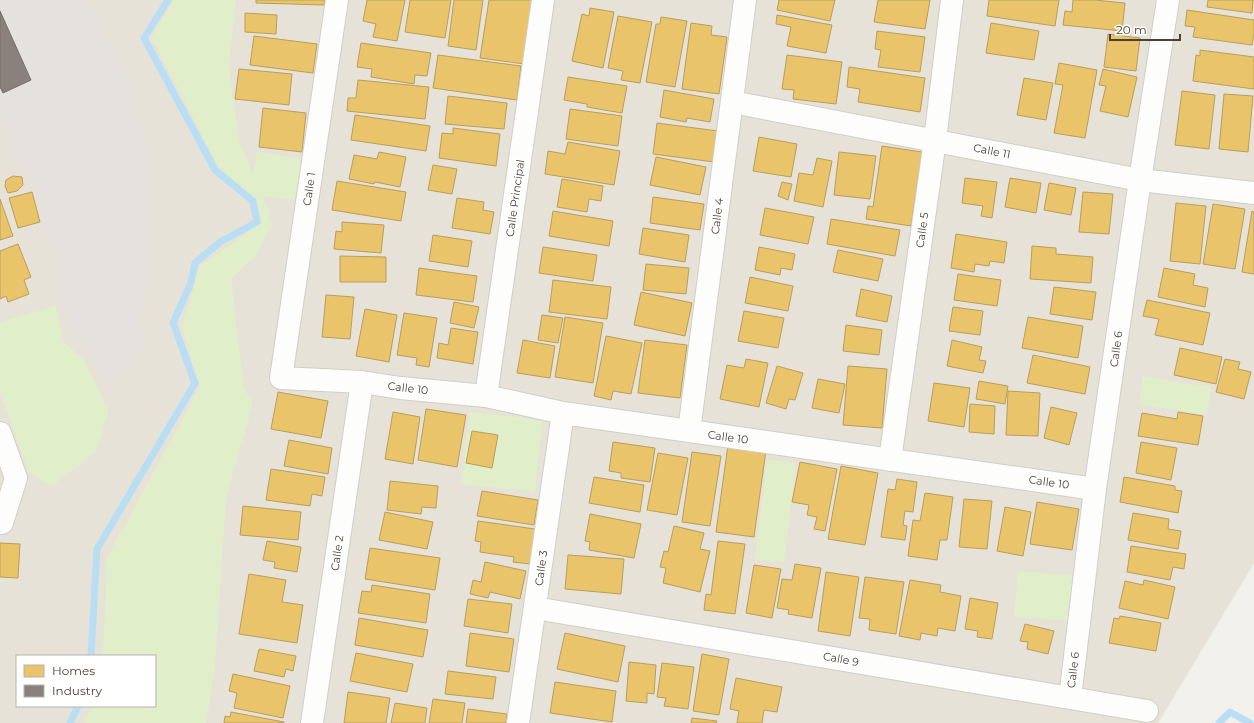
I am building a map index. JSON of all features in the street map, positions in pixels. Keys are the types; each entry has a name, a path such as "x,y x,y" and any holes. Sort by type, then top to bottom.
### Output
{"street":[{"name":"Calle 1","path":"281,378 337,0"},
{"name":"Calle Principal","path":"486,396 544,0"},
{"name":"Calle 4","path":"690,431 744,0"},
{"name":"Calle 5","path":"890,460 935,140 952,0"},
{"name":"Calle 6","path":"1070,698 1095,489 1168,0"},
{"name":"Calle 11","path":"732,102 1140,180 1254,193"},
{"name":"Calle 10","path":"281,378 362,382 400,388 486,396 563,413 1095,489"},
{"name":"Calle 2","path":"312,723 362,382"},
{"name":"Calle 3","path":"518,723 536,608 563,413"},
{"path":"0,433 16,478 2,523 0,523"},
{"name":"Calle 9","path":"536,608 1147,711"}],"shaded area":[{"path":"0,0 1254,0 1254,563 1158,723 0,723"},
{"path":"0,0 88,0 129,79 154,176 155,263 141,314 144,348 132,365 106,386 88,350 69,330 52,244 45,233 34,183 20,165 0,114"}],"green space":[{"path":"174,0 236,0 229,67 239,141 253,174 257,152 303,159 297,200 262,196 267,206 272,226 256,255 231,279 244,389 253,403 226,498 215,668 206,723 84,723 91,707 156,707 156,655 103,655 107,558 200,387 182,326 200,266 261,223 256,201 218,166 152,38"},
{"path":"56,306 63,342 83,358 109,411 96,452 52,486 29,473 0,392 0,322"},
{"path":"1143,376 1211,387 1207,415 1139,404"},
{"path":"470,412 543,420 535,492 461,484"},
{"path":"767,459 796,463 784,562 755,559"},
{"path":"1018,571 1076,575 1073,621 1014,617"}],"building: Homes":[{"path":"256,0 325,0 324,5 256,3"},
{"path":"367,0 405,0 397,41 373,37 376,24 363,21"},
{"path":"410,0 451,0 445,38 405,32"},
{"path":"454,0 483,0 476,50 448,46"},
{"path":"489,0 534,0 524,64 480,58"},
{"path":"779,0 835,0 830,21 777,10"},
{"path":"878,0 930,0 925,29 874,22"},
{"path":"989,0 1059,0 1055,26 987,16"},
{"path":"1073,0 1095,0 1125,3 1122,31 1063,25 1065,11 1072,12"},
{"path":"1208,0 1253,0 1252,13 1207,7"},
{"path":"590,8 614,12 603,68 572,61 582,14 589,16"},
{"path":"1187,10 1254,20 1252,45 1193,37 1195,27 1185,26"},
{"path":"245,13 277,15 276,34 245,32"},
{"path":"777,15 832,25 826,53 787,46 791,27 776,24"},
{"path":"618,16 652,22 640,83 621,80 623,71 608,68"},
{"path":"661,17 687,21 675,87 646,82 656,24 660,24"},
{"path":"691,23 712,26 711,35 727,37 719,94 682,89"},
{"path":"991,23 1039,31 1034,60 986,53"},
{"path":"877,31 925,37 920,72 878,67 881,50 875,49"},
{"path":"1108,34 1140,38 1136,71 1104,67"},
{"path":"254,36 317,44 313,73 250,65"},
{"path":"361,43 431,53 427,76 415,75 414,84 371,77 372,69 357,67"},
{"path":"1200,50 1254,57 1254,89 1193,81 1196,55 1200,56"},
{"path":"438,55 521,66 517,100 433,88"},
{"path":"787,55 842,62 836,104 793,99 794,90 782,89"},
{"path":"1059,63 1097,70 1085,138 1054,133 1063,85 1055,84"},
{"path":"849,67 925,78 920,112 858,102 860,89 847,87"},
{"path":"239,69 292,74 289,105 235,99"},
{"path":"1103,69 1137,77 1128,117 1100,111 1106,86 1099,85"},
{"path":"568,77 627,86 622,113 587,107 587,104 564,100"},
{"path":"1024,78 1053,83 1046,120 1017,115"},
{"path":"358,80 429,87 425,119 347,111 348,98 356,98"},
{"path":"664,90 714,99 710,122 687,118 686,122 660,117"},
{"path":"1182,91 1215,95 1209,149 1175,145"},
{"path":"1224,94 1253,96 1248,152 1219,149"},
{"path":"448,96 507,103 504,129 445,124"},
{"path":"263,108 306,113 302,152 259,147"},
{"path":"570,109 622,116 618,146 566,139"},
{"path":"355,115 430,126 426,151 351,140"},
{"path":"657,123 718,131 714,162 653,154"},
{"path":"453,128 500,134 496,166 439,158 442,133 453,134"},
{"path":"759,137 797,144 791,177 753,171"},
{"path":"568,142 620,151 614,185 545,174 548,151 565,154"},
{"path":"882,146 922,152 911,226 866,219 868,206 873,207"},
{"path":"379,152 406,157 400,187 349,179 354,155 377,159"},
{"path":"839,152 876,156 870,199 834,195"},
{"path":"656,157 706,167 700,195 650,185"},
{"path":"817,158 832,161 823,207 794,201 799,173 813,175"},
{"path":"433,165 457,169 452,194 428,190"},
{"path":"13,176 22,177 23,185 17,191 8,193 5,186 6,180"},
{"path":"965,178 997,182 992,218 981,216 983,206 962,203"},
{"path":"1010,178 1041,183 1036,213 1005,207"},
{"path":"562,179 603,186 601,201 589,199 587,212 557,207"},
{"path":"337,181 406,192 401,221 332,210"},
{"path":"782,182 792,184 788,200 778,196"},
{"path":"1049,183 1076,188 1071,215 1044,210"},
{"path":"32,192 40,222 18,228 9,198"},
{"path":"1083,192 1113,194 1109,234 1079,232"},
{"path":"653,197 704,204 700,230 650,223"},
{"path":"457,198 484,202 483,210 494,212 490,234 452,228"},
{"path":"0,199 13,236 0,240"},
{"path":"1176,203 1206,206 1200,264 1170,261"},
{"path":"1213,204 1245,209 1235,269 1203,264"},
{"path":"765,208 814,217 808,244 760,235"},
{"path":"553,211 613,221 609,246 549,236"},
{"path":"1252,211 1254,212 1254,274 1242,272"},
{"path":"831,219 900,230 895,256 827,244"},
{"path":"342,222 384,225 381,253 334,249 336,231 342,232"},
{"path":"643,228 689,235 685,262 639,254"},
{"path":"956,234 1007,242 1004,263 990,261 989,266 975,264 974,272 951,268"},
{"path":"433,235 472,241 468,267 429,261"},
{"path":"18,244 31,277 24,280 29,294 8,302 6,296 0,299 0,251"},
{"path":"1032,246 1056,248 1056,254 1093,257 1091,283 1030,279"},
{"path":"543,247 597,255 593,281 539,273"},
{"path":"759,247 795,254 792,270 781,268 780,275 755,270"},
{"path":"838,250 883,259 878,281 833,272"},
{"path":"340,256 386,257 386,282 340,282"},
{"path":"646,264 689,268 686,294 643,290"},
{"path":"419,268 477,276 473,302 416,295"},
{"path":"1164,268 1195,274 1193,285 1208,288 1205,307 1158,297"},
{"path":"958,274 1001,280 997,306 954,300"},
{"path":"750,277 793,286 788,311 745,303"},
{"path":"553,280 611,287 607,319 549,312"},
{"path":"1054,287 1096,292 1092,320 1050,314"},
{"path":"861,289 892,296 887,322 856,316"},
{"path":"641,292 692,303 685,336 634,325"},
{"path":"326,295 354,297 350,339 322,337"},
{"path":"1147,300 1210,313 1203,345 1155,335 1159,319 1143,316"},
{"path":"454,302 479,307 474,328 450,323"},
{"path":"953,307 983,311 980,335 949,331"},
{"path":"365,309 397,315 389,362 356,356"},
{"path":"744,311 784,318 778,348 738,341"},
{"path":"404,313 437,318 429,367 416,365 417,358 397,355"},
{"path":"542,315 563,318 558,343 538,340"},
{"path":"565,317 603,323 593,383 555,377"},
{"path":"1028,317 1083,326 1078,358 1022,348"},
{"path":"846,325 882,330 879,355 843,351"},
{"path":"451,328 478,332 473,364 437,358 439,343 448,345"},
{"path":"606,336 642,343 631,394 613,391 611,400 594,396"},
{"path":"523,340 555,346 550,378 517,373"},
{"path":"645,340 687,345 680,398 638,393"},
{"path":"952,340 982,347 979,360 986,361 983,373 947,366"},
{"path":"1180,348 1222,357 1216,384 1174,375"},
{"path":"1033,355 1090,367 1085,394 1027,383"},
{"path":"746,359 768,363 759,407 720,399 727,365 744,368"},
{"path":"1225,359 1240,362 1238,369 1251,372 1244,399 1216,392"},
{"path":"777,366 803,373 795,400 789,399 786,409 766,403"},
{"path":"848,366 887,369 882,428 843,425"},
{"path":"818,379 845,384 839,413 812,408"},
{"path":"979,381 1008,386 1005,404 976,399"},
{"path":"934,383 970,388 964,427 928,421"},
{"path":"1008,391 1040,393 1038,436 1006,435"},
{"path":"278,392 328,401 321,438 271,429"},
{"path":"970,404 995,406 994,434 969,432"},
{"path":"1051,407 1077,413 1069,445 1044,438"},
{"path":"426,409 466,415 457,467 418,460"},
{"path":"393,412 420,417 413,464 385,459"},
{"path":"1178,412 1203,416 1198,445 1138,436 1142,413 1177,419"},
{"path":"472,431 498,435 492,468 466,463"},
{"path":"289,440 332,448 328,474 284,466"},
{"path":"613,442 655,448 650,482 621,478 621,473 609,471"},
{"path":"1141,442 1177,448 1171,480 1136,473"},
{"path":"728,445 766,450 754,537 716,532"},
{"path":"692,452 721,456 710,526 682,522"},
{"path":"658,453 688,458 677,515 647,510"},
{"path":"800,462 837,469 825,531 814,529 817,517 807,515 809,505 792,502"},
{"path":"841,466 878,473 865,545 828,539"},
{"path":"271,469 325,477 322,496 312,494 310,506 266,500"},
{"path":"594,477 644,485 640,512 589,503"},
{"path":"1124,477 1175,486 1175,490 1182,491 1178,513 1120,502"},
{"path":"897,479 917,482 913,512 905,511 903,525 907,526 905,540 881,537 888,489 895,490"},
{"path":"390,481 438,486 436,508 422,507 421,514 387,510"},
{"path":"482,491 538,500 534,525 477,516"},
{"path":"925,493 953,497 947,540 940,540 937,560 908,556 913,520 920,521"},
{"path":"964,499 992,501 987,549 959,547"},
{"path":"1037,502 1079,509 1072,550 1030,544"},
{"path":"243,506 301,512 298,540 240,535"},
{"path":"1005,507 1031,512 1023,556 997,551"},
{"path":"385,512 433,522 427,549 379,540"},
{"path":"1133,513 1169,519 1168,529 1181,531 1178,549 1128,540"},
{"path":"590,514 641,524 634,558 589,550 590,542 585,541"},
{"path":"478,521 535,529 530,564 513,562 514,557 480,552 481,542 475,541"},
{"path":"674,526 704,533 700,549 710,551 700,592 663,583 666,568 660,567 664,551 668,552"},
{"path":"267,541 301,547 297,572 274,568 275,562 263,560"},
{"path":"718,541 745,544 735,614 704,610 706,594 711,595"},
{"path":"0,543 20,544 18,578 0,577"},
{"path":"1131,546 1186,554 1184,569 1173,567 1170,580 1127,572"},
{"path":"370,548 440,558 435,590 365,579"},
{"path":"568,555 624,559 621,594 565,589"},
{"path":"485,562 526,571 520,599 490,592 488,598 470,594 473,580 481,582"},
{"path":"795,564 821,568 812,618 788,614 789,610 777,608 782,579 792,580"},
{"path":"754,565 781,569 772,618 746,613"},
{"path":"826,572 859,577 850,636 818,631"},
{"path":"249,574 286,580 282,602 303,605 297,643 239,634"},
{"path":"865,577 904,582 896,634 869,630 870,619 859,618"},
{"path":"910,580 941,585 940,592 961,596 955,631 938,628 937,636 921,633 920,640 899,636"},
{"path":"1144,580 1175,587 1168,619 1119,608 1125,581 1143,585"},
{"path":"372,585 430,594 426,623 358,613 362,591 371,592"},
{"path":"970,598 998,603 992,639 977,637 978,631 965,629"},
{"path":"468,599 512,604 508,633 464,626"},
{"path":"1120,616 1161,623 1156,651 1109,643 1114,618 1119,619"},
{"path":"359,618 428,630 423,657 355,645"},
{"path":"1025,624 1054,631 1048,654 1027,649 1028,642 1020,641"},
{"path":"470,633 514,639 509,672 466,666"},
{"path":"565,633 625,646 618,682 557,669"},
{"path":"259,649 296,656 293,671 286,669 284,677 254,671"},
{"path":"356,653 413,664 407,692 350,681"},
{"path":"702,654 729,659 719,715 693,711"},
{"path":"629,662 656,665 654,694 647,693 647,703 626,701"},
{"path":"662,663 694,667 688,709 664,706 666,698 657,697"},
{"path":"448,671 496,677 493,699 445,694"},
{"path":"233,674 290,686 283,718 234,708 237,693 229,691"},
{"path":"736,678 782,687 777,712 764,710 762,723 737,723 739,711 730,709"},
{"path":"555,682 616,691 612,722 550,713"},
{"path":"348,692 390,698 386,723 344,723"},
{"path":"433,699 465,703 462,723 429,723"},
{"path":"395,703 427,708 425,723 391,723"},
{"path":"468,709 507,714 506,723 466,723"},
{"path":"231,712 284,723 224,723 225,716 230,717"},
{"path":"692,718 717,721 716,723 691,723"}],"building: Industry":[{"path":"0,11 31,80 3,93 0,87"}],"waterway":[{"path":"91,655 97,549 195,383 173,323 190,285 195,263 220,242 257,222 253,201 215,170 144,38 168,0"},
{"path":"70,723 78,707"},
{"path":"1219,723 1230,712 1250,723"}]}
